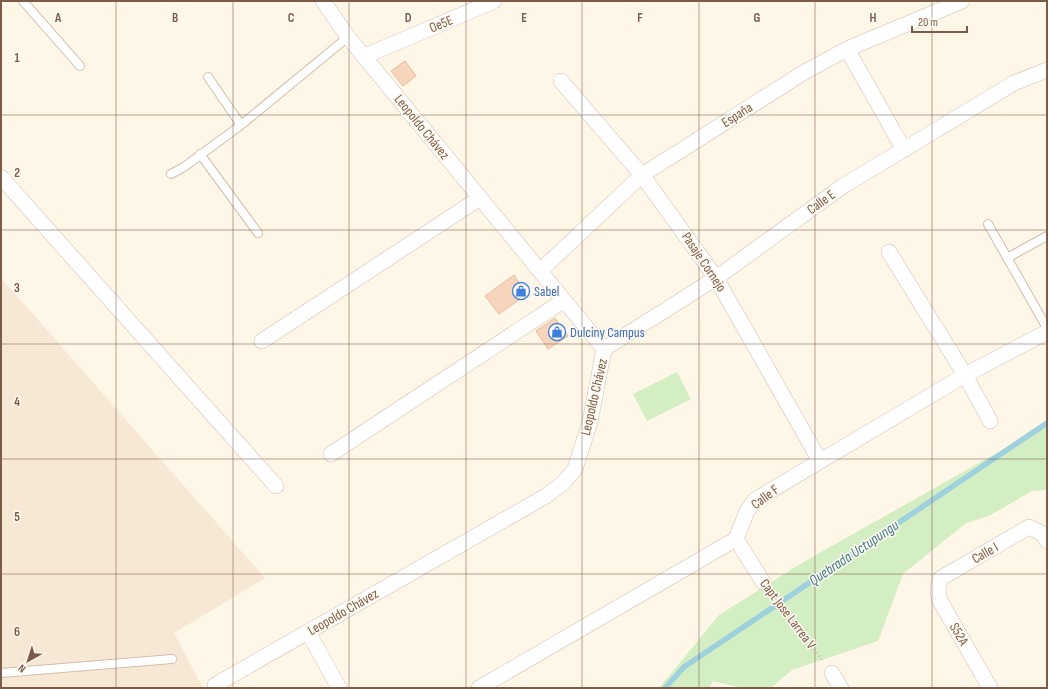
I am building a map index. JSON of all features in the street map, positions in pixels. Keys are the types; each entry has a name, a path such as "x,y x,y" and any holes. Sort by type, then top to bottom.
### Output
{"street":[{"name":"Leopoldo Chávez","path":"215,685 546,496 563,483 575,470 590,422 604,349 562,301 365,56 348,37 323,1"},
{"name":"Oe5E","path":"365,56 494,1"},
{"name":"España","path":"540,272 642,175 803,73 848,49 962,1"},
{"path":"848,49 904,150"},
{"name":"Calle E","path":"604,349 716,278 843,186 1014,83 1047,70"},
{"name":"Pasaje Cornejo","path":"561,81 642,175 716,278 820,461"},
{"path":"1,177 276,486"},
{"path":"262,341 480,198"},
{"path":"889,252 965,376 990,421"},
{"path":"331,454 562,301"},
{"name":"Calle F","path":"736,539 751,504 820,461 965,376 1047,332"},
{"name":"Calle I","path":"941,578 1029,527 1043,534 1047,541"},
{"path":"479,688 736,539"},
{"name":"Capt Jose Larrea V","path":"736,539 763,582"},
{"name":"S52A","path":"941,578 938,588 939,598 990,688"},
{"path":"308,632 339,688"},
{"path":"832,673 842,688"}],"lane":[{"path":"23,1 80,66"},
{"path":"171,174 184,167 241,125 348,37"},
{"path":"208,77 241,125"},
{"path":"200,154 258,233"},
{"path":"988,224 1047,328"},
{"path":"1007,258 1047,236"},
{"path":"1,673 172,659"}],"path":[{"name":"Capt Jose Larrea V","path":"763,582 832,673"}],"shaded area":[{"path":"1,278 265,578 174,633 203,688 1,688"}],"green space":[{"path":"677,372 691,399 647,421 633,394"},
{"path":"1047,420 1047,490 1032,491 989,516 966,523 903,574 878,641 792,670 771,688 742,688 713,681 709,688 659,688 719,615 800,564 1032,433"}],"building":[{"path":"405,61 416,76 403,86 391,71"},
{"path":"514,275 527,294 499,314 485,296"},
{"path":"555,318 568,336 548,349 536,331"}],"waterway":[{"name":"Quebrada Uctupungu","path":"665,688 684,667 1047,423"}],"place":[{"name":"Sabel","path":"521,291"},
{"name":"Dulciny Campus","path":"557,332"}]}
